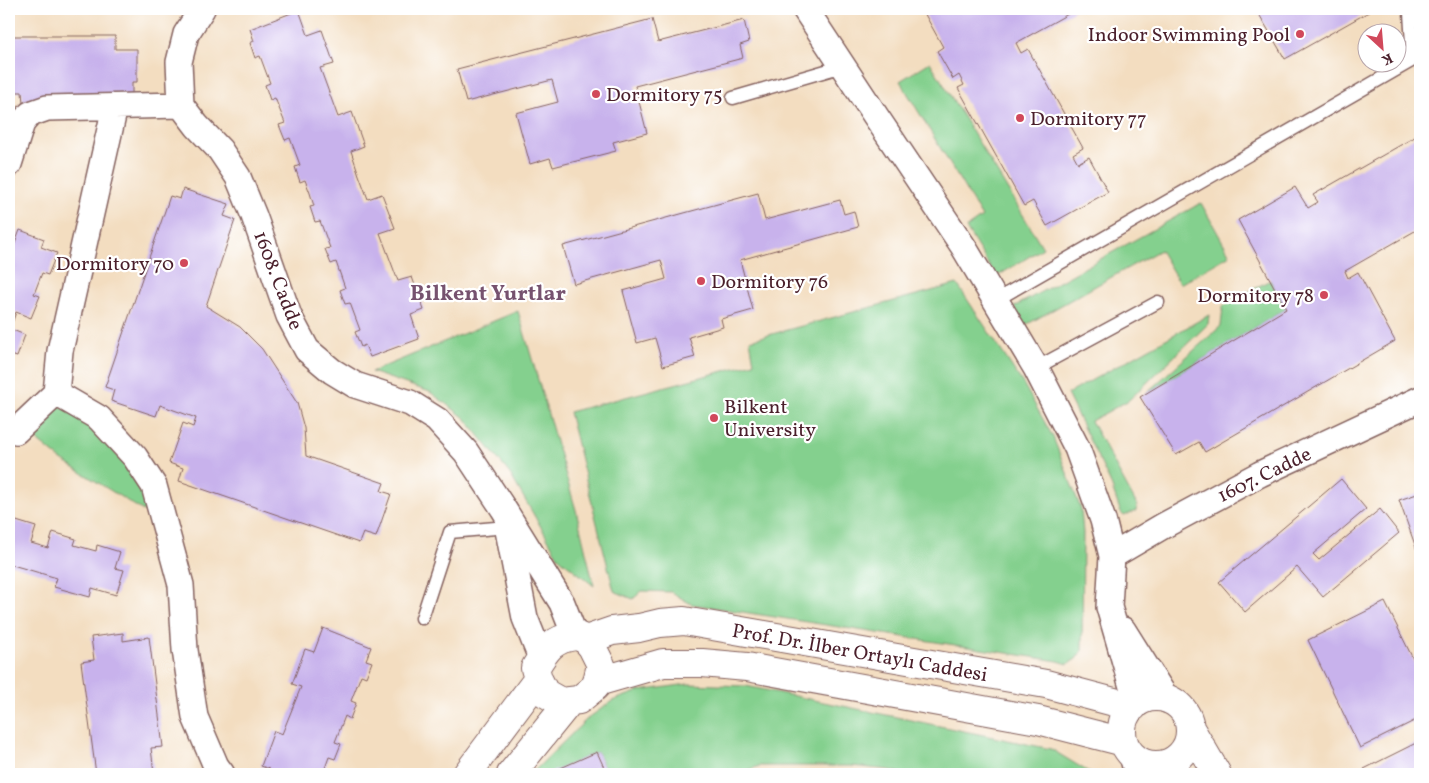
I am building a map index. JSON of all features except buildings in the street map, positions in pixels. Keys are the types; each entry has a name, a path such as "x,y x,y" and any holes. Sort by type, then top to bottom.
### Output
{"street":[{"path":"9,164 22,123 30,114 47,108 181,105 179,62 186,34 202,9"},
{"path":"805,9 964,246 1036,368 1077,448 1103,520 1112,556 1109,607 1135,705 1128,714 1122,732 1143,762 1168,763 1178,758 1185,750 1189,739 1190,728 1188,719 1183,710 1167,700 1109,607"},
{"name":"1608. Cadde","path":"181,105 197,126 220,150 238,178 254,216 289,316 307,350 332,371 355,385 410,403 437,420 466,452 505,518 562,603 580,638 592,647 601,665 597,682"},
{"path":"9,428 16,431 56,393 60,351 115,107"},
{"path":"56,393 99,418 135,457 154,486 181,585 185,650 195,717 216,766 222,774"},
{"name":"1607. Cadde","path":"1112,556 1260,474 1420,399"},
{"name":"1608. Cadde","path":"505,518 525,618 545,693 561,702 570,701"},
{"name":"Prof. Dr. İlber Ortaylı Caddesi","path":"580,638 612,630 684,621 1046,684 1135,705 1146,699 1157,698 1167,700"},
{"path":"467,774 539,668 546,650 563,638 580,638"},
{"name":"Prof. Dr. İlber Ortaylı Caddesi","path":"597,682 663,663 702,663 746,667 1038,720 1143,762"},
{"path":"511,774 570,701 579,700 596,686 597,682"},
{"path":"1190,728 1217,774"}],"lane":[{"path":"1407,63 1412,44 1409,9"},
{"path":"996,300 1420,56"},
{"path":"733,98 843,66"},
{"path":"1036,368 1158,302"},
{"path":"422,618 450,532 505,518"}],"green space":[{"path":"930,62 1043,248 996,277 966,228 982,217 900,81"},
{"path":"1201,203 1230,255 1180,284 1160,250 1024,326 1014,307"},
{"path":"1270,280 1286,309 1145,394 1221,326 1223,306"},
{"path":"957,284 1024,385 1053,437 1081,509 1083,533 1082,651 1076,659 1068,664 691,604 671,592 642,591 633,599 614,591 569,412 754,363 750,340"},
{"path":"518,311 576,510 594,586 559,558 510,474 465,418 430,392 371,372"},
{"path":"1209,315 1208,324 1129,400 1091,421 1137,505 1136,511 1124,516 1121,513 1110,482 1067,394"},
{"path":"56,404 93,425 146,491 153,517 60,459 27,432"},
{"path":"688,684 746,686 1051,749 1092,774 903,774 890,770 851,766 759,766 739,774 607,774 597,752 549,774 531,774 587,719 612,701 639,691"}],"place":[{"name":"Indoor Swimming Pool","path":"1300,34"},
{"name":"Dormitory 75","path":"596,94"},
{"name":"Dormitory 77","path":"1020,118"},
{"name":"Dormitory 70","path":"184,263"},
{"name":"Dormitory 76","path":"701,281"},
{"name":"Dormitory 78","path":"1324,295"},
{"name":"Bilkent University","path":"714,418"}],"district":[{"name":"Bilkent Yurtlar","path":"488,292"}]}
